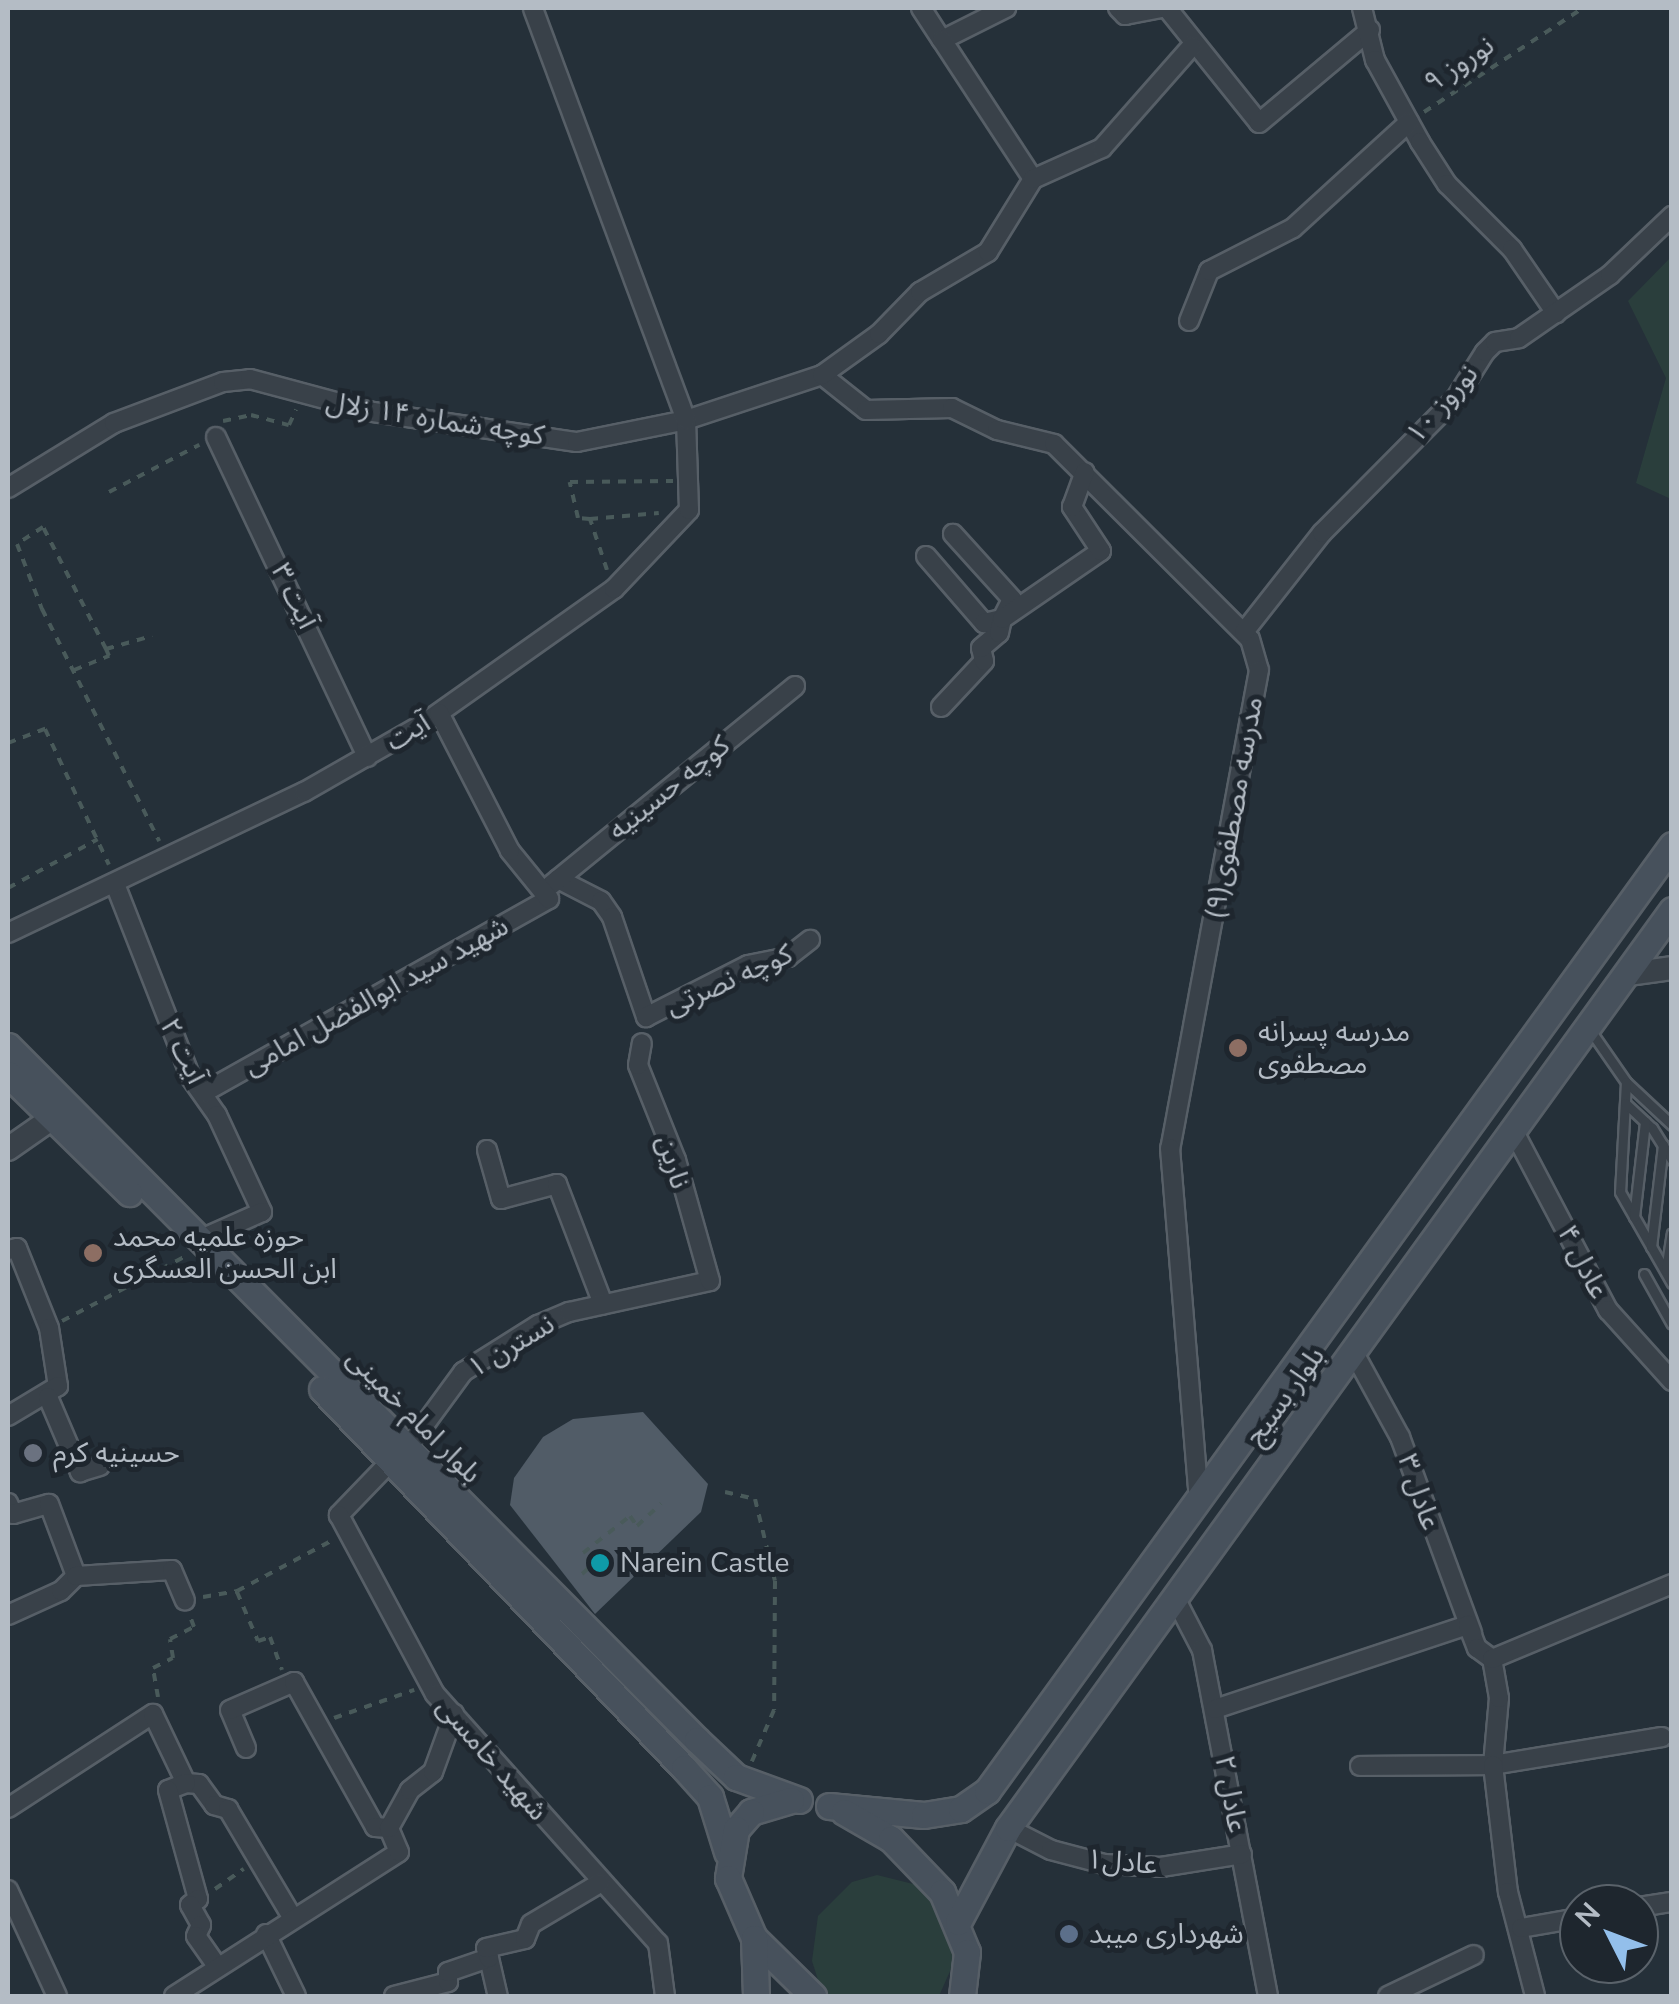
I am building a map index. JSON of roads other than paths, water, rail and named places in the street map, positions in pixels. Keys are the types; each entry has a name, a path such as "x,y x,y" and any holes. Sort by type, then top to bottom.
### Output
{"main road":[{"name":"بلوار بسیج","path":"829,1806 924,1815 961,1809 1018,1755 1672,845"},
{"name":"بلوار بسیج","path":"958,1922 1008,1828 1672,910"},
{"name":"بلوار امام خمینی","path":"8,1046 59,1113"},
{"name":"بلوار امام خمینی","path":"8,1074 59,1113 398,1456 710,1798 727,1852 728,1878 754,1938"},
{"name":"بلوار امام خمینی","path":"398,1456 746,1782 829,1806"},
{"path":"1018,1755 1018,1769 1029,1779 1044,1778"},
{"path":"727,1852 751,1812 798,1800"},
{"path":"829,1806 905,1852 942,1892 958,1922 968,1991"},
{"path":"754,1938 756,1996"},
{"path":"754,1938 813,1996"}],"street":[{"name":"آیت","path":"8,934 168,860 367,756 439,713 614,588 689,510 686,420 533,8"},
{"path":"922,8 1033,179 1102,148 1192,46"},
{"path":"942,40 1006,8"},
{"path":"1118,8 1125,16 1164,8 1259,123 1370,30"},
{"path":"1362,8 1375,60 1447,184 1512,249 1556,313"},
{"path":"1189,321 1208,270 1293,228 1408,122"},
{"name":"کوچه شماره ۱۴ زلال","path":"8,488 114,423 223,382 250,380 372,412 577,442 686,420 822,375 879,334 920,292 988,252 1033,179"},
{"name":"نوروز ۱۰","path":"1244,632 1322,533 1456,398 1485,352 1556,313 1610,275 1672,216"},
{"name":"مدرسه مصطفوی(۹)","path":"822,375 866,410 952,408 997,430 1054,444 1244,632 1259,670 1170,1148 1199,1503"},
{"name":"آیت ۳","path":"216,437 367,756"},
{"path":"926,556 984,624 1002,619 1100,551 1072,506 1085,472"},
{"path":"941,706 984,661 981,648 999,633 1012,599 953,534"},
{"name":"کوچه حسینیه","path":"546,896 558,879 794,686"},
{"path":"439,713 491,804 494,823 546,896"},
{"name":"کوچه نصرتی","path":"558,879 601,902 612,917 646,1018 748,965 788,957 810,940"},
{"name":"آیت ۲","path":"115,884 203,1093 262,1212 194,1247"},
{"name":"شهید سید ابوالفضل امامی","path":"203,1093 546,896"},
{"path":"1628,974 1672,968"},
{"name":"نارین","path":"642,1043 638,1065 676,1160 710,1281"},
{"path":"8,1149 59,1113"},
{"name":"عادل ۴","path":"1513,1130 1608,1310 1672,1382"},
{"path":"487,1150 501,1199 557,1184 603,1304"},
{"path":"8,1250 17,1248 49,1328 58,1386 48,1397 8,1416"},
{"name":"نسترن ۱","path":"398,1456 464,1372 538,1325 603,1304 710,1281"},
{"name":"عادل ۳","path":"1354,1353 1400,1437 1474,1637 1492,1659"},
{"path":"48,1397 80,1472 100,1466"},
{"name":"شهید خامسی","path":"398,1456 339,1515 430,1684 600,1883 658,1943 665,1996"},
{"path":"8,1502 13,1514 49,1504 76,1576"},
{"path":"8,1615 62,1591 76,1576 172,1570 185,1600"},
{"path":"1535,1996 1521,1928 1508,1892 1493,1765 1499,1698 1492,1659 1672,1584"},
{"name":"عادل ۲","path":"1175,1598 1202,1650 1268,1996"},
{"path":"1215,1709 1468,1625 1474,1637"},
{"path":"246,1748 230,1710 287,1684 300,1690 375,1827 390,1828"},
{"path":"8,1808 152,1714 186,1782"},
{"path":"184,1994 266,1934 398,1852 390,1828 410,1790 434,1772 454,1714"},
{"path":"1360,1766 1493,1765 1662,1737"},
{"path":"218,1967 196,1936 201,1925 190,1906 198,1899 193,1872 168,1790 186,1782 200,1784 214,1806 228,1809 292,1917"},
{"name":"عادل۱","path":"1008,1828 1051,1850 1104,1864 1160,1868 1242,1854"},
{"path":"498,1996 486,1948 525,1939 531,1924 600,1883"},
{"path":"8,1890 57,1996"},
{"path":"1521,1928 1559,1921"},
{"path":"266,1934 296,1996"},
{"path":"1388,1996 1474,1955"},
{"path":"394,1996 448,1982 448,1972 489,1958"}],"lane":[{"path":"1589,1027 1626,1082 1672,1122"},
{"path":"1626,1082 1620,1192 1672,1282"},
{"path":"1624,1103 1645,1122 1672,1160"},
{"path":"1634,1216 1645,1122"},
{"path":"1652,1248 1663,1145"},
{"path":"1666,1272 1672,1234"},
{"path":"1644,1274 1672,1324"}],"place":[{"name":"مدرسه پسرانه مصطفوی","path":"1238,1048"},
{"name":"حوزه علمیه محمد ابن الحسن العسگری","path":"93,1253"},
{"name":"حسینیه کرم","path":"33,1453"},
{"name":"Narein Castle","path":"600,1563"},
{"name":"شهرداری میبد","path":"1069,1934"}]}
